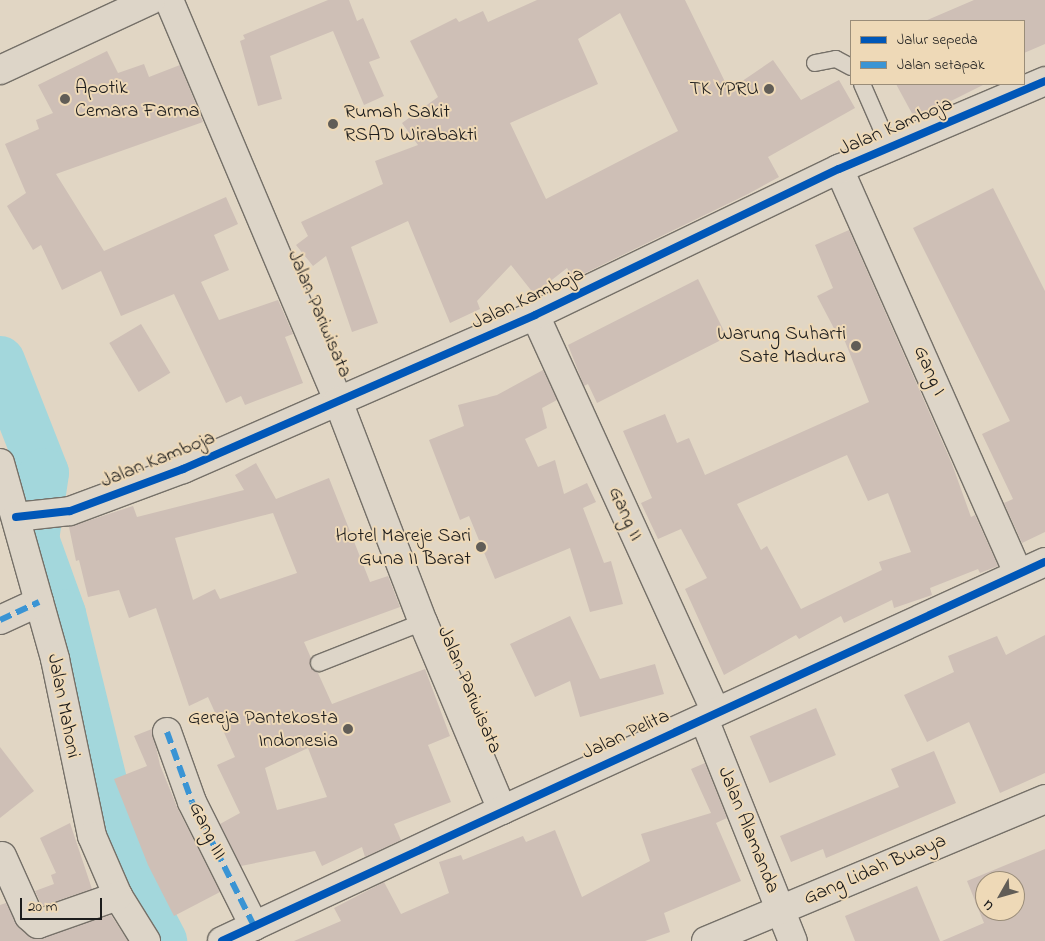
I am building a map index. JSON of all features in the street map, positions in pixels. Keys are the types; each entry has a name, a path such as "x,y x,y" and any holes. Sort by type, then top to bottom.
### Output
{"street":[{"path":"0,70 151,0"},
{"name":"Jalan Pariwisata","path":"169,0 338,401 423,622 502,810"},
{"name":"Jalan Kamboja","path":"21,517 70,511 183,469 535,315 839,169 1045,81"},
{"name":"Gang I","path":"839,169 1018,573"},
{"name":"Gang II","path":"535,315 710,716"},
{"name":"Jalan Mahoni","path":"0,463 21,517 39,602 65,704 82,805 118,896 146,941"},
{"name":"Jalan Pelita","path":"222,941 502,810 1045,562"},
{"path":"0,620 39,602"},
{"name":"Jalan Alamanda","path":"710,716 779,910 793,941"},
{"name":"Gang III","path":"167,732 192,802 254,926"},
{"name":"Gang Lidah Buaya","path":"706,941 1045,799"},
{"path":"2,856 29,916 38,924 118,896"}],"lane":[{"path":"815,64 836,59 850,66"},
{"path":"862,85 890,148"},
{"path":"319,663 423,622"}],"building":[{"path":"328,0 349,0 357,21 363,18 380,58 369,62 384,96 364,105 333,31 270,56 282,99 258,106 240,41 245,39 243,35"},
{"path":"537,0 685,0 729,90 773,60 801,100 839,80 855,108 768,157 779,177 748,194 573,279 567,268 534,294 511,265 477,301 480,309 450,323 408,221 351,247 378,323 352,332 326,256 313,266 296,245 308,236 301,222 383,184 375,161 418,145 402,123 438,97 410,41 456,18 459,22 483,11 488,22","holes":["620,13 678,131 546,199 510,123 598,84 578,39"]},
{"path":"974,0 1045,0 1045,44 1025,53 1025,20 927,20"},
{"path":"107,51 118,73 144,64 149,77 180,65 203,122 56,174 104,251 226,197 238,224 214,235 229,270 201,282 219,320 278,300 293,334 285,337 303,383 245,405 241,396 226,403 174,294 121,316 101,271 62,290 41,245 33,250 7,206 26,193 5,144 39,129 36,120 53,113 38,85"},
{"path":"897,85 983,85 915,119"},
{"path":"993,188 1045,291 1045,532 1022,543 1004,503 1013,499 982,434 1010,421 913,228"},
{"path":"849,230 952,464 971,517 975,515 998,566 980,573 978,569 930,588 932,595 894,608 892,600 844,623 841,616 799,639 796,635 724,675 685,589 707,578 681,529 658,539 641,503 652,498 623,431 665,414 677,443 689,438 705,475 869,402 842,334 838,336 817,296 833,288 815,245","holes":["847,455 868,501 888,493 911,552 879,562 882,570 801,609 767,546 761,550 737,504"]},
{"path":"698,279 727,337 597,403 588,384 584,386 568,345"},
{"path":"141,324 170,373 139,392 109,343"},
{"path":"543,370 557,400 542,408 547,428 525,439 538,467 555,460 564,494 587,483 596,502 583,508 604,563 611,561 623,604 590,612 570,548 495,579 469,516 460,520 429,440 464,426 458,405 497,395"},
{"path":"256,463 276,499 329,478 370,582 388,576 400,607 304,642 311,658 310,667 318,673 332,704 425,669 450,736 428,745 451,802 394,824 401,840 365,857 362,847 322,866 315,851 241,866 220,824 240,813 217,765 235,757 208,697 189,706 156,608 129,618 119,590 88,597 79,560 76,561 69,527 133,506 137,517 244,490 235,475","holes":["273,513 297,573 220,599 215,589 193,600 175,538","308,748 327,797 277,810 265,768"]},
{"path":"570,616 600,679 655,664 664,694 580,717 570,681 535,697 510,644"},
{"path":"1045,635 1045,773 1000,793 969,722 927,742 904,695 954,672 948,656 997,636 1006,655"},
{"path":"816,708 836,755 770,783 750,736"},
{"path":"152,729 160,765 177,807 220,892 174,916 148,865 114,779 147,766 134,736"},
{"path":"0,747 34,791 0,818"},
{"path":"934,751 956,803 826,858 823,849 791,862 780,836 899,787 891,769"},
{"path":"705,763 727,818 716,823 741,881 664,913 670,932 645,941 294,941 341,921 334,908 384,882 401,914 449,893 439,862 461,855 463,860 523,836 526,842 555,830 582,897 650,861 641,834 711,813 691,769"},
{"path":"70,823 92,889 42,906 35,891 54,884 51,875 56,873 40,838"},
{"path":"1045,849 1045,941 942,941 984,923 983,921 1025,921 1025,871 991,871"},
{"path":"975,878 975,901 967,881"},
{"path":"917,886 940,941 855,941 845,916"},
{"path":"6,903 18,927 34,939 111,915 128,941 0,941 0,905"}],"waterway":[{"path":"0,361 44,473 34,539 61,614 123,866 162,941"}],"marked path":[{"path":"0,620 39,602"},
{"path":"167,732 192,802 254,926"}],"cycle path":[{"path":"16,517 70,511 183,469 535,315 839,169 1045,81"},
{"path":"222,941 1045,562"}],"place":[{"name":"TK YPRU","path":"769,89"},
{"name":"Apotik Cemara Farma","path":"65,99"},
{"name":"Rumah Sakit RSAD Wirabakti","path":"333,124"},
{"name":"Warung Suharti Sate Madura","path":"856,346"},
{"name":"Hotel Mareje Sari Guna II Barat","path":"481,547"},
{"name":"Gereja Pantekosta Indonesia","path":"348,729"}]}
